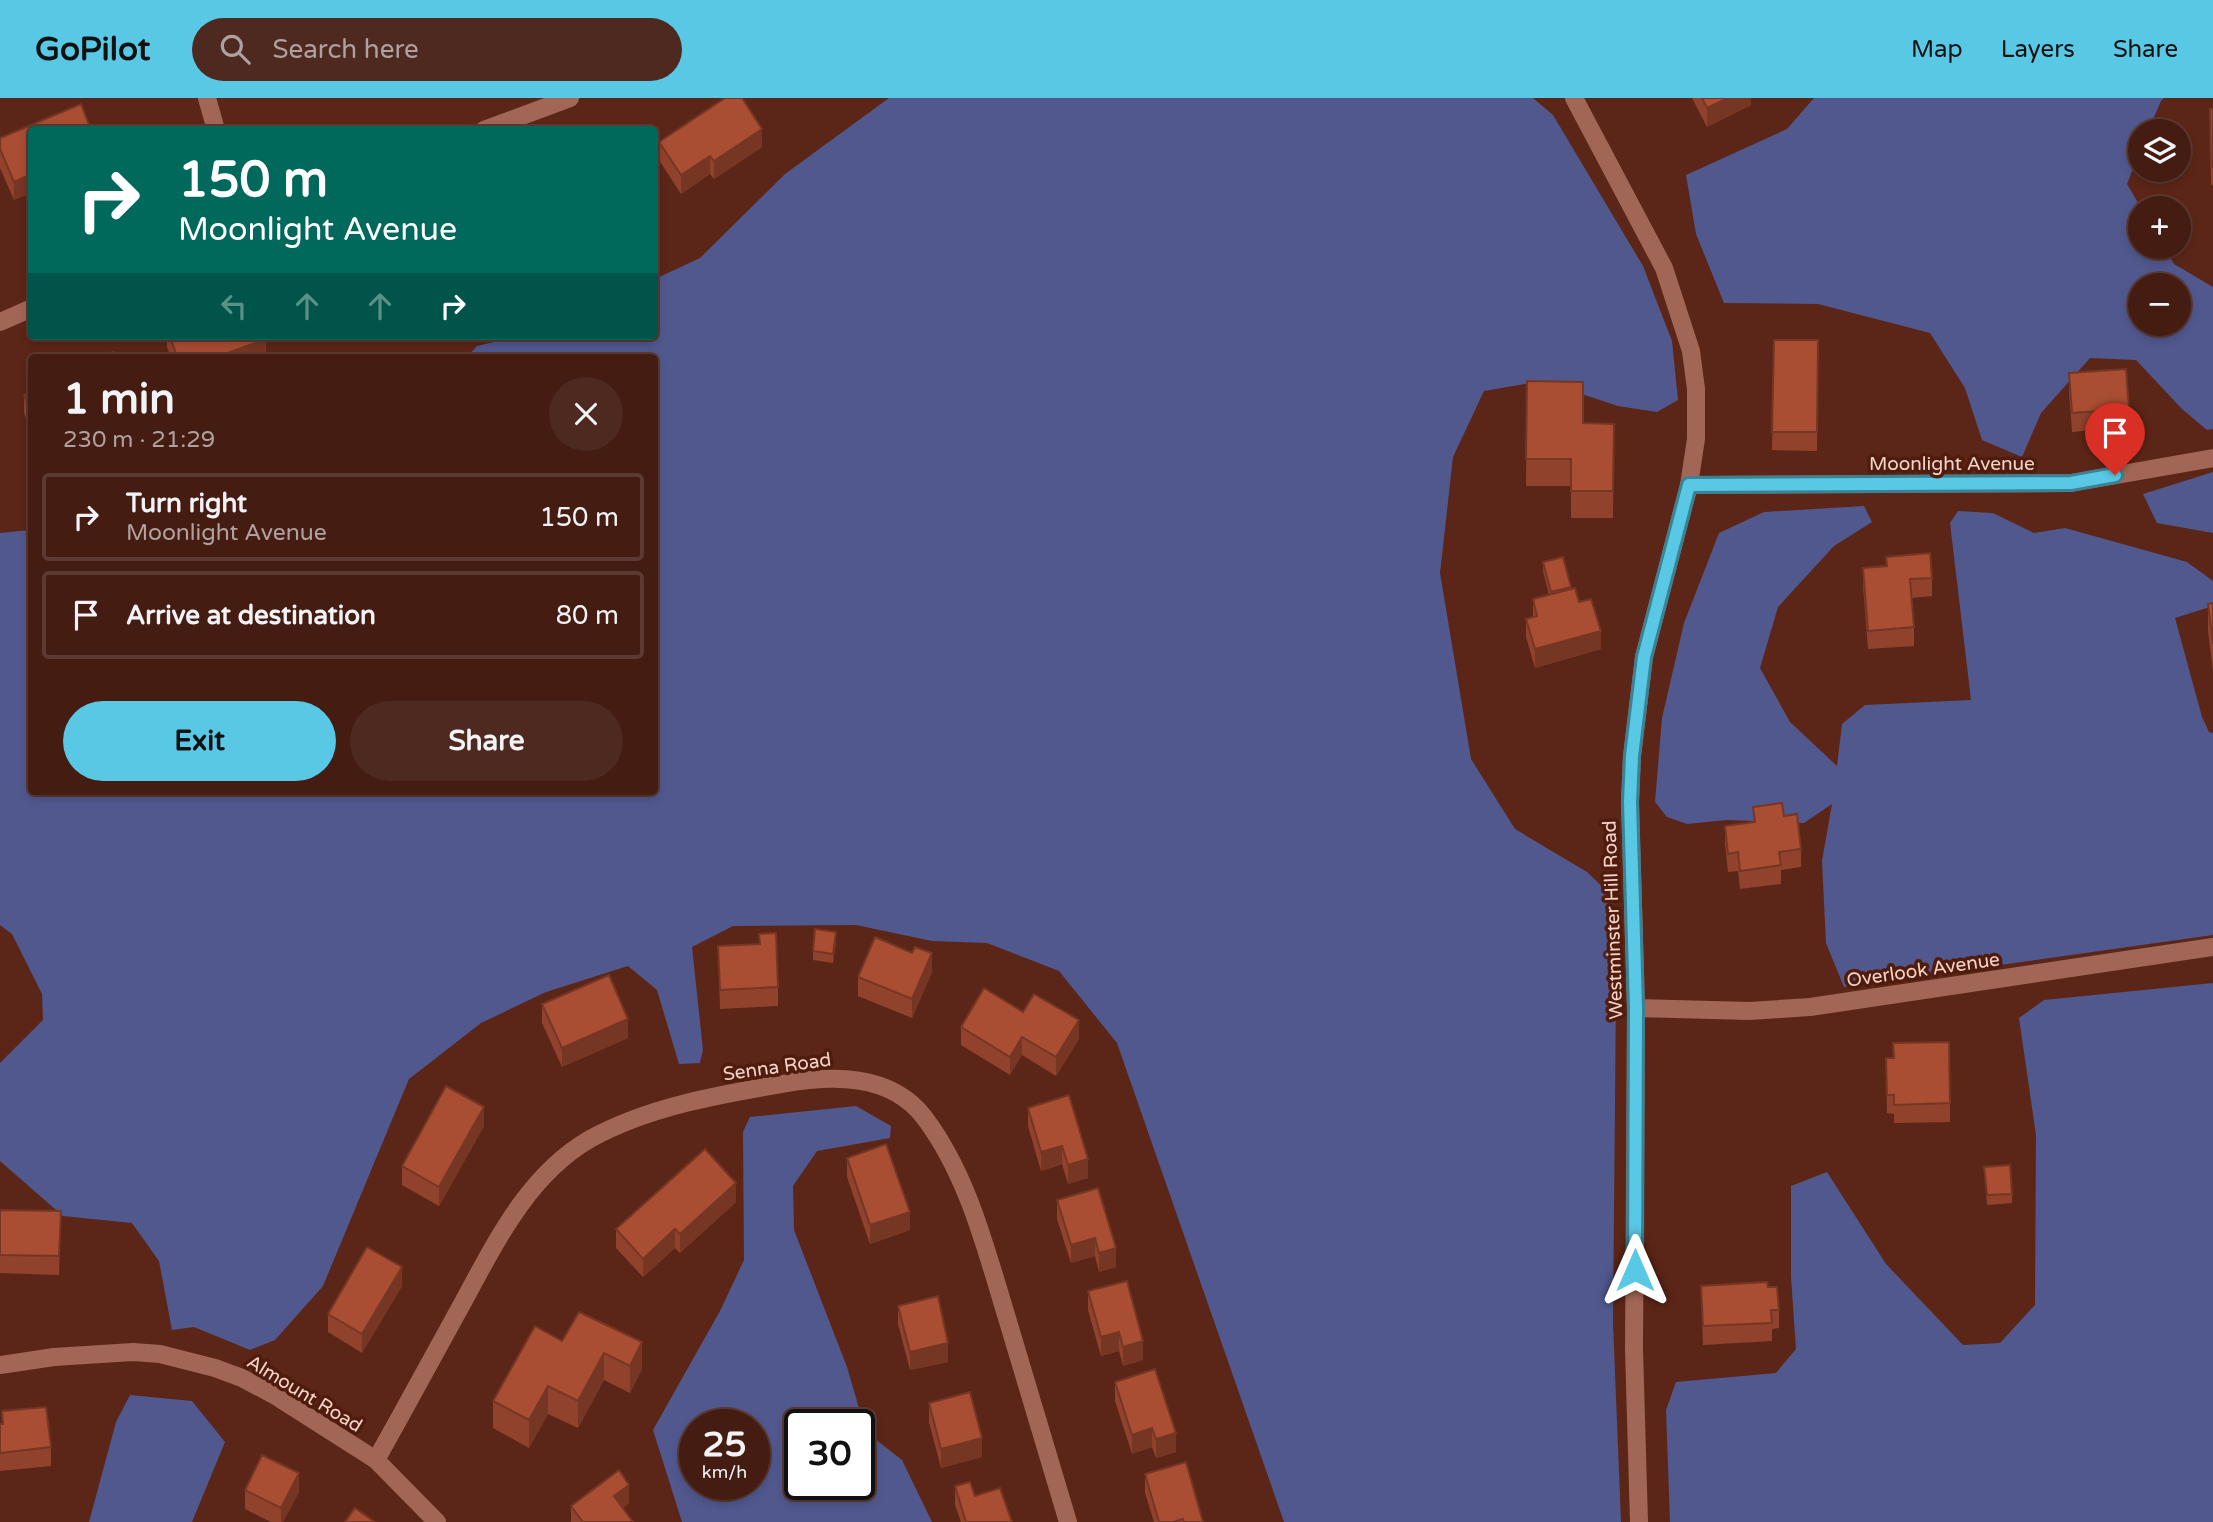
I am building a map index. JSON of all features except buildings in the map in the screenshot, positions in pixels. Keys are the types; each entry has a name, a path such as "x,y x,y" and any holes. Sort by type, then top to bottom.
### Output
{"street":[{"path":"207,98 215,126"},
{"path":"495,126 570,98"},
{"name":"Westminster Hill Road","path":"1574,98 1664,268 1691,351 1696,389 1696,439 1689,485 1644,657 1636,718 1630,802 1636,1008 1634,1349 1639,1522"},
{"path":"0,322 28,310"},
{"name":"Moonlight Avenue","path":"1689,485 2071,483 2213,458"},
{"name":"Overlook Avenue","path":"1636,1008 1750,1011 1810,1007 2213,947"},
{"name":"Senna Road","path":"376,1460 502,1230 538,1183 562,1160 587,1141 613,1128 690,1102 797,1081 848,1079 871,1083 892,1091 911,1103 935,1134 954,1169 981,1235 1068,1522"},
{"name":"Almount Road","path":"0,1365 28,1359 106,1353 160,1354 188,1360 242,1378 274,1395 376,1460 437,1522"}],"shaded area":[{"path":"889,98 1533,98 1553,115 1643,266 1672,341 1678,400 1657,412 1618,406 1542,381 1484,391 1453,457 1440,573 1471,759 1515,829 1587,872 1612,896 1616,990 1613,1323 1621,1522 1284,1522 1117,1043 1059,971 987,943 932,941 856,925 733,926 692,947 703,1050 700,1063 679,1064 657,990 628,966 546,992 481,1023 409,1079 323,1286 275,1340 250,1350 194,1327 172,1330 159,1261 132,1223 63,1216 0,1161 0,1063 43,1020 42,994 12,934 0,925 0,533 28,530 28,795 658,795 658,354 470,354 477,346 502,340 658,340 658,278 700,258 785,174"},
{"path":"1814,98 2164,98 2153,119 2128,119 2127,184 2134,196 2128,196 2128,259 2171,259 2174,264 2189,273 2128,273 2128,336 2191,336 2191,274 2213,287 2213,429 2207,430 2182,409 2136,360 2090,358 2041,413 2022,457 1982,440 1965,388 1930,333 1818,304 1724,303 1696,234 1686,175 1787,129"},
{"path":"2213,472 2213,533 2157,523 2143,494"},
{"path":"1864,506 1872,522 1834,546 1778,607 1760,668 1790,722 1837,766 1842,724 1865,705 1971,700 1950,523 1958,511 1993,513 2034,533 2065,528 2187,562 2213,581 2213,606 2175,618 2202,717 2209,732 2213,733 2213,935 1844,987 1826,943 1822,861 1832,804 1804,823 1726,820 1687,824 1667,817 1655,802 1662,718 1684,623 1719,533 1764,512"},
{"path":"2213,983 2213,1522 1670,1522 1666,1410 1676,1382 1776,1373 1796,1349 1791,1277 1791,1186 1827,1172 1886,1264 1963,1345 2000,1343 2035,1305 2036,1135 2019,1018 2044,1000"},
{"path":"856,1106 891,1126 890,1138 817,1151 793,1186 794,1230 847,1367 859,1409 784,1409 784,1500 875,1500 875,1439 902,1460 932,1522 682,1522 653,1430 720,1311 744,1260 743,1132 750,1117"},
{"path":"130,1395 192,1401 225,1442 192,1522 89,1522 116,1422"}],"route":[{"path":"1635,1270 1636,1008 1630,802 1632,756 1644,657 1689,485 2071,483 2115,475"}]}
